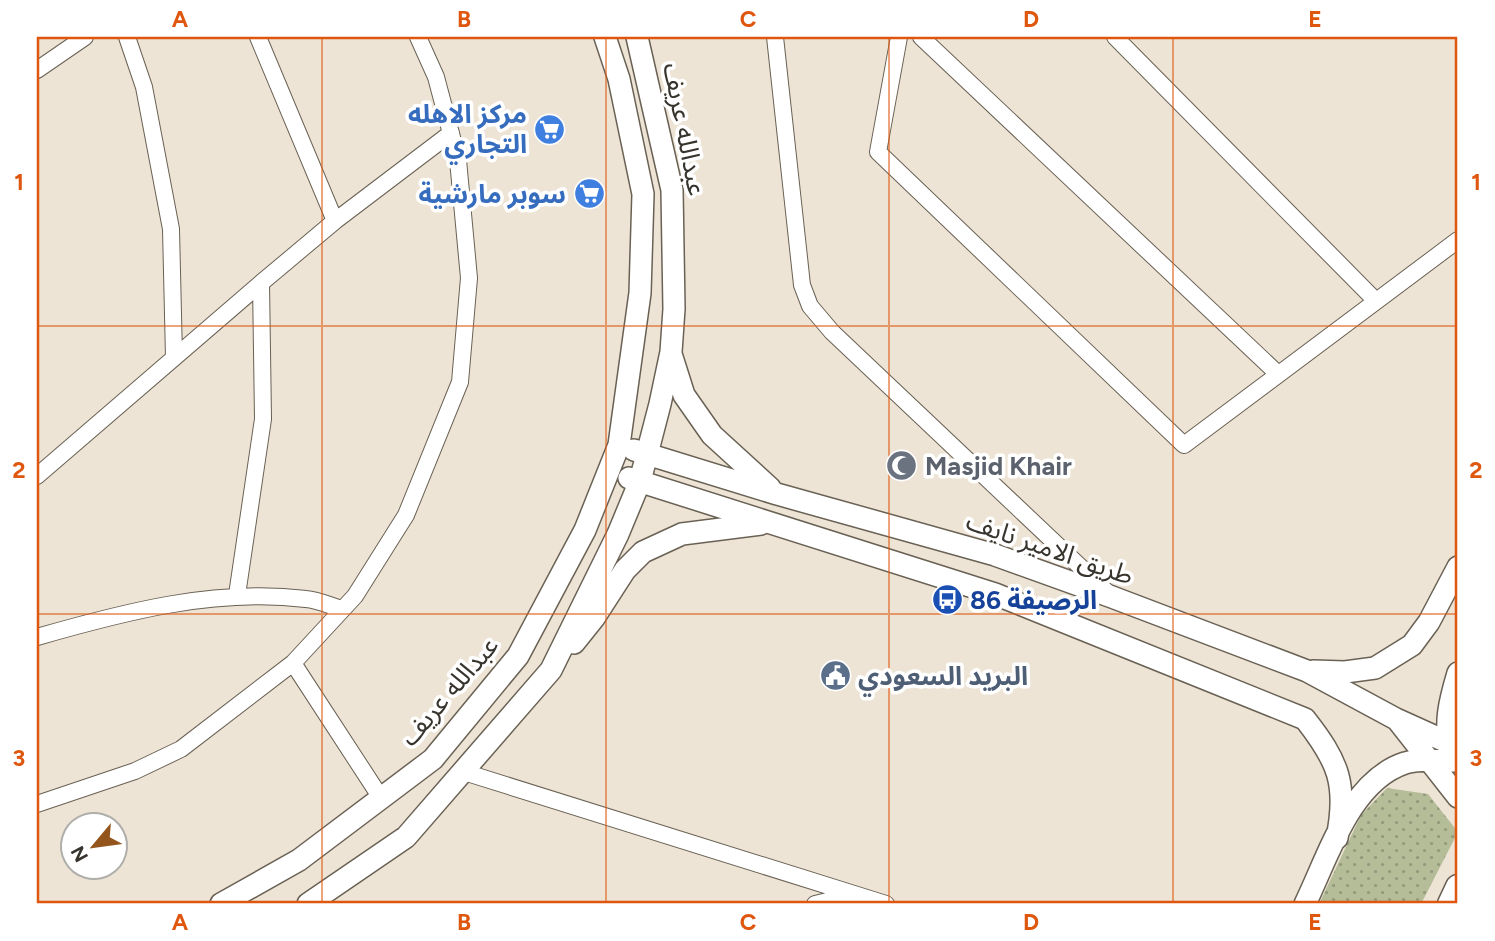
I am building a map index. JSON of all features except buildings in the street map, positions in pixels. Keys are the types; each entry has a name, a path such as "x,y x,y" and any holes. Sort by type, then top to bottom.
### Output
{"highway":[{"path":"1450,904 1458,887"}],"main road":[{"name":"عبدالله عريف","path":"221,904 299,860 433,759 518,656 585,530 619,445 640,293 643,194 619,79 605,37"},
{"name":"عبدالله عريف","path":"551,670 618,534 640,481 671,352 674,309 672,190 637,37"},
{"path":"671,352 684,395 712,435 777,494"},
{"name":"طريق الامير نايف","path":"619,445 777,494 995,555 1112,597 1307,671 1396,719 1456,756"},
{"path":"610,471 995,594 1305,719 1334,759 1343,810 1337,838"},
{"path":"308,904 406,837 551,670 594,618 625,570 643,552 682,534 774,523"},
{"path":"1307,671 1345,672 1375,668 1412,646 1429,622 1458,567"},
{"path":"1305,904 1353,805 1369,784 1405,763 1456,756 1447,715 1458,673"},
{"path":"1396,719 1458,797"}],"street":[{"path":"37,69 85,37"},
{"path":"127,37 144,87 172,229 174,357"},
{"path":"258,37 335,221"},
{"path":"37,804 135,771 181,749 292,663 355,596 406,514 460,382 469,278 458,160 436,77 418,37"},
{"path":"775,37 802,285 810,306 832,332 1112,597"},
{"path":"899,37 878,152 1184,445 1458,240"},
{"path":"921,37 1278,374"},
{"path":"1115,37 1376,301"},
{"path":"37,476 335,221 451,133"},
{"path":"237,595 263,419 261,283"},
{"path":"37,637 114,614 237,595 309,599 342,609"},
{"path":"292,663 381,798"},
{"path":"464,772 886,904"},
{"path":"815,904 855,894"}],"green space":[{"path":"1387,788 1428,794 1458,832 1421,904 1319,904 1361,815"}],"place":[{"name":"مركز الاهله التجاري","path":"550,129"},
{"name":"سوبر مارشية","path":"589,194"},
{"name":"Masjid Khair","path":"902,466"},
{"name":"الرصيفة 86","path":"947,600"},
{"name":"البريد السعودي","path":"835,676"}]}
